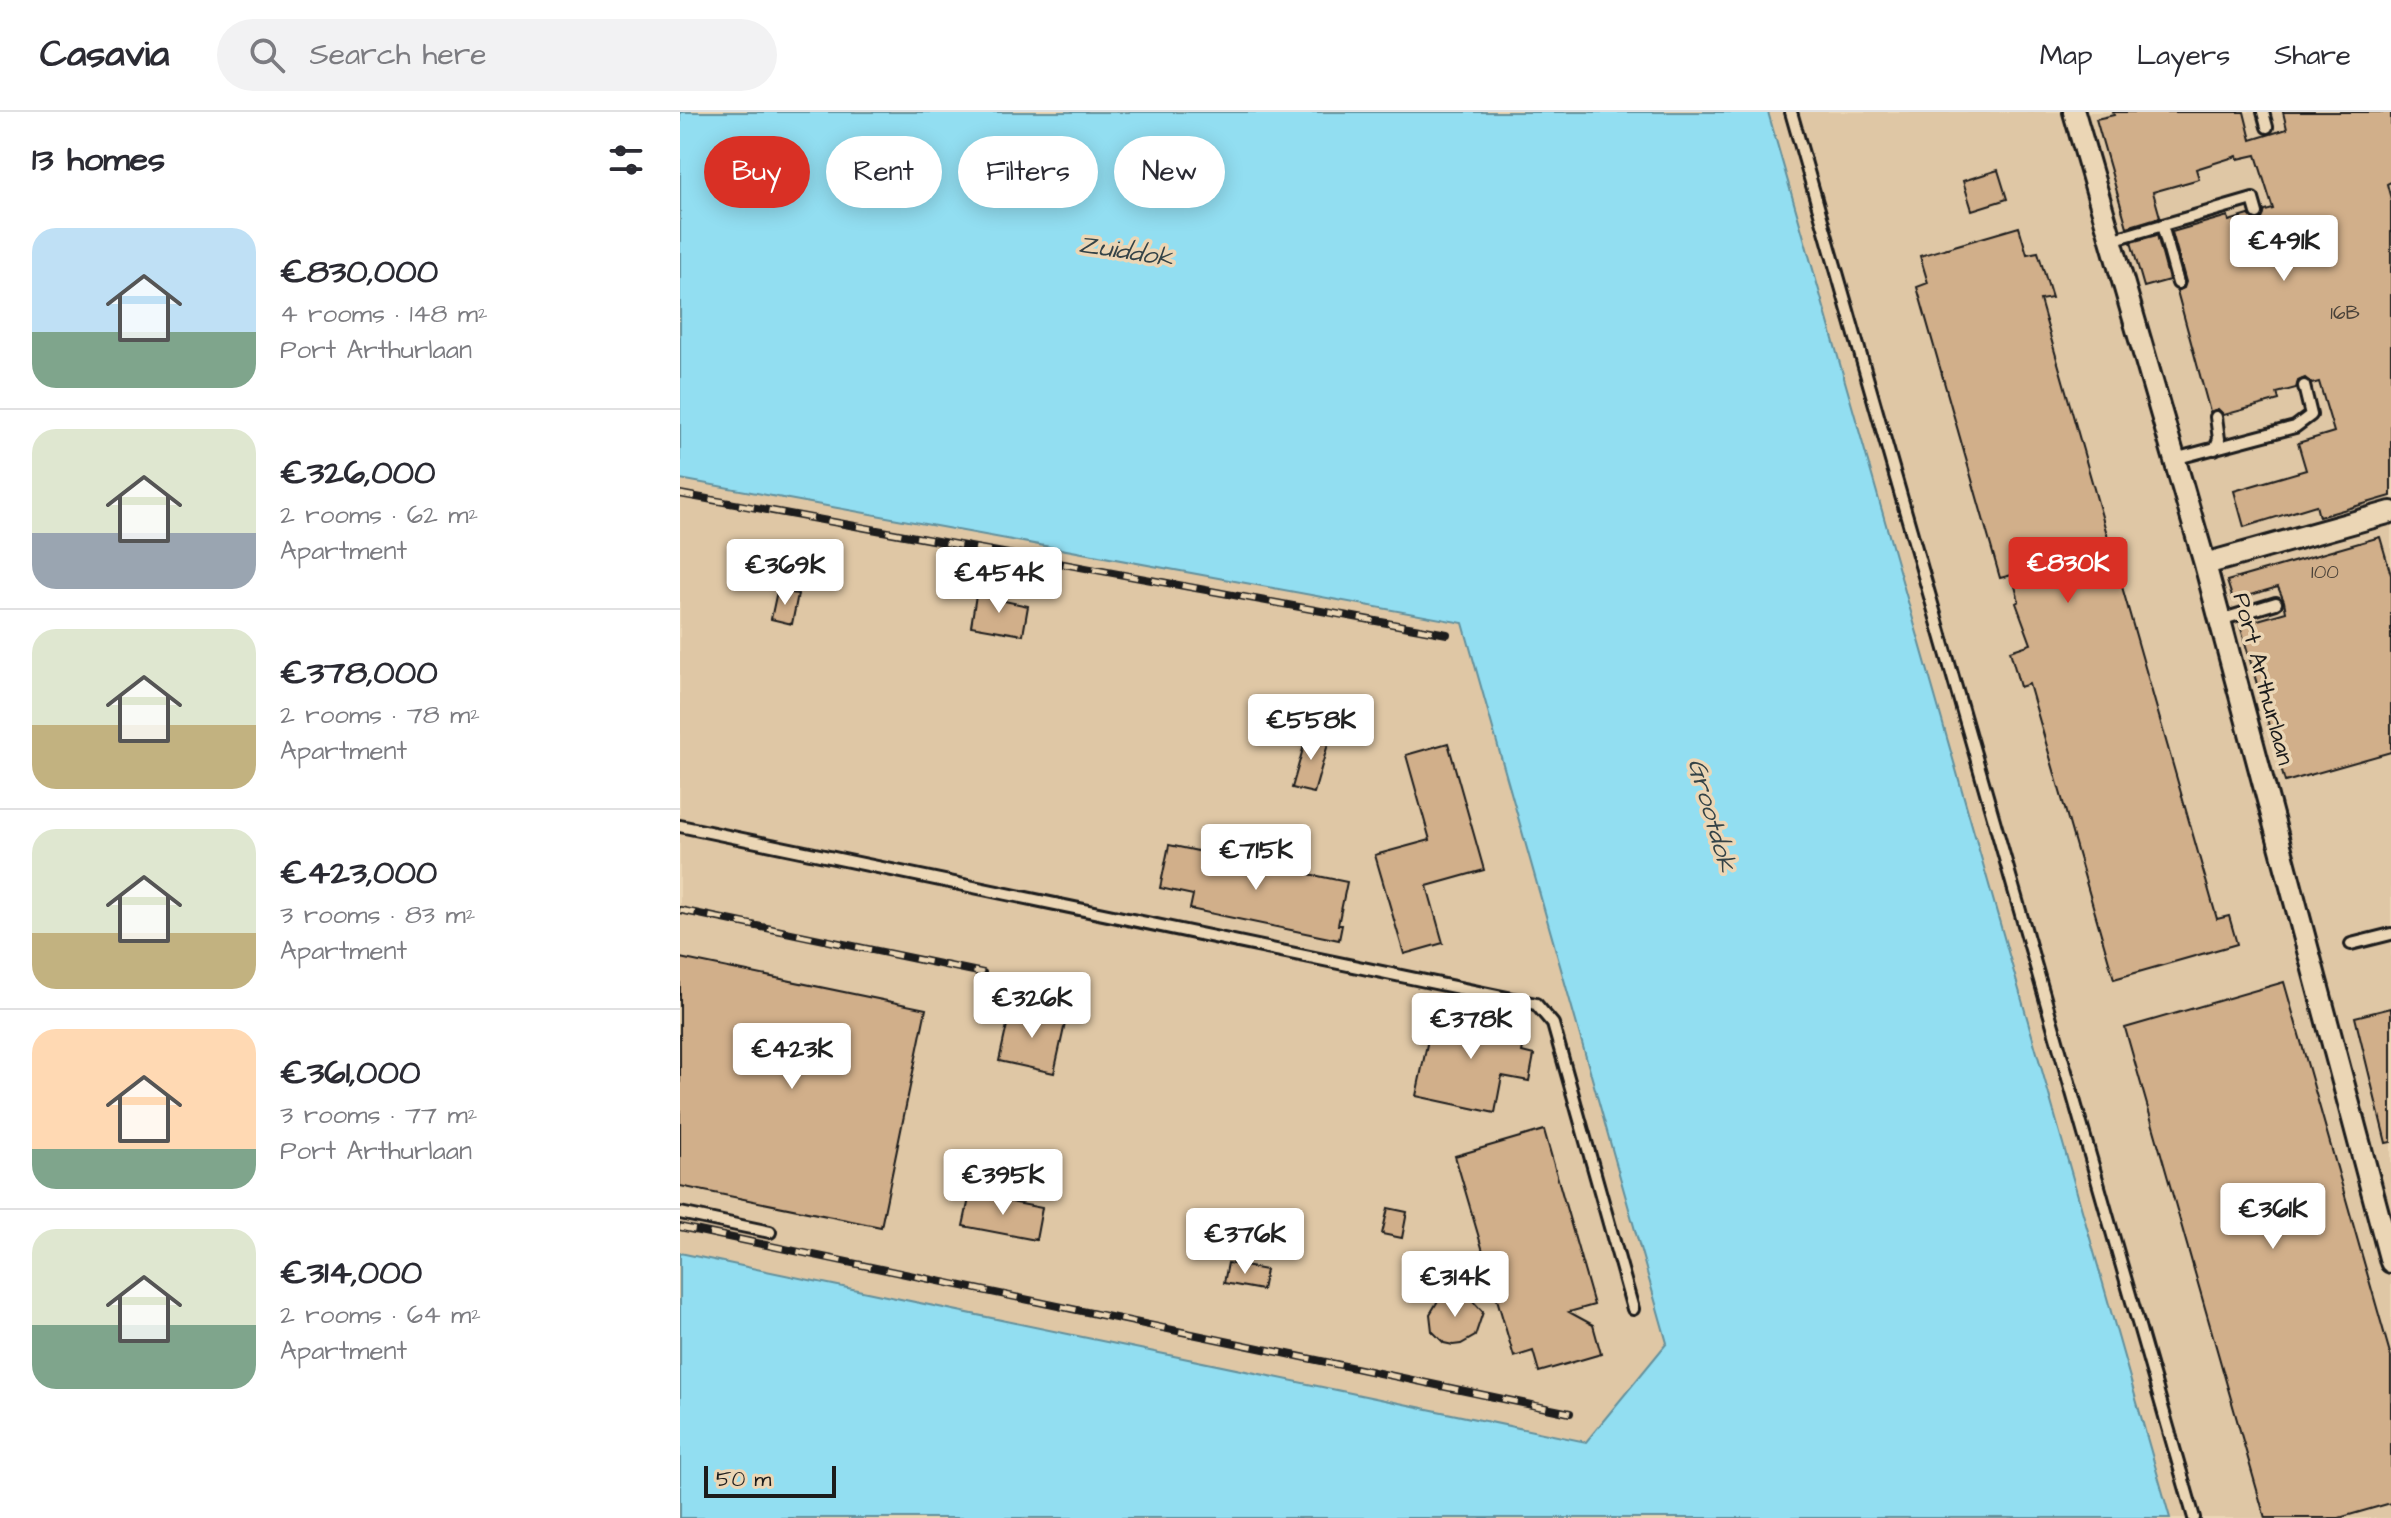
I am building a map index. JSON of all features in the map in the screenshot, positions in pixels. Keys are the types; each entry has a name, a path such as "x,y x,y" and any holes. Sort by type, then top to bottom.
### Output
{"street":[{"name":"Port Arthurlaan","path":"2074,112 2205,564 2391,1262"},
{"path":"2205,564 2391,512"}],"lane":[{"path":"1791,112 2194,1518"},
{"path":"2263,112 2267,127"},
{"path":"2111,240 2253,199 2257,213"},
{"path":"2162,225 2178,283"},
{"path":"2174,459 2295,427 2311,415 2304,386"},
{"path":"2215,449 2219,439 2216,417"},
{"path":"2220,620 2276,603"},
{"path":"680,826 1536,1004 1553,1024 1633,1309"},
{"path":"2351,944 2391,934"},
{"path":"680,1213 770,1232"}],"shaded area":[{"path":"1768,112 2391,112 2391,1518 2170,1518"},
{"path":"680,479 1463,623 1667,1343 1586,1442 680,1253"}],"water":[{"path":"680,112 1768,112 2170,1518 680,1518 680,1253 1586,1442 1667,1343 1463,623 680,479"}],"building":[{"path":"2113,112 2244,112 2251,140 2287,129 2283,112 2391,112 2391,182 2387,184 2391,199 2391,496 2319,517 2316,505 2244,527 2234,491 2306,470 2298,443 2334,432 2319,382 2312,384 2305,378 2298,381 2296,388 2277,393 2279,400 2224,415 2218,409 2210,412 2177,291 2184,288 2186,282 2172,232 2228,216 2229,221 2249,215 2254,220 2262,219 2265,211 2273,209 2256,155 2238,159 2237,156 2196,169 2199,179 2153,192 2160,217 2127,227 2096,119 2114,115"},
{"path":"1998,170 2007,199 1972,210 1963,181"},
{"path":"2019,227 2027,254 2038,252 2052,298 2040,300 2217,919 2229,916 2237,944 2114,979 2029,684 2020,687 2010,651 2031,644 2016,603 2019,601 2012,575 2000,578 1917,287 1928,283 1920,256"},
{"path":"2157,235 2169,280 2144,287 2131,242"},
{"path":"2380,537 2391,575 2391,752 2285,782 2240,625 2286,612 2284,601 2278,587 2233,600 2227,581"},
{"path":"777,591 798,594 792,624 771,619"},
{"path":"976,595 1028,606 1023,635 971,626"},
{"path":"1308,731 1330,737 1314,793 1292,788"},
{"path":"1448,743 1484,870 1427,886 1443,943 1404,954 1375,855 1430,840 1406,755"},
{"path":"1169,845 1347,882 1338,925 1342,925 1339,940 1190,909 1193,895 1160,888"},
{"path":"680,958 926,1009 881,1227 680,1186"},
{"path":"2284,982 2391,1357 2391,1503 2339,1518 2265,1518 2125,1028"},
{"path":"1011,1007 1066,1019 1054,1073 999,1061"},
{"path":"2391,1008 2391,1142 2386,1143 2355,1017"},
{"path":"1434,1011 1527,1030 1522,1052 1534,1055 1529,1081 1502,1076 1495,1113 1416,1096"},
{"path":"1544,1130 1594,1305 1569,1312 1593,1325 1601,1354 1539,1372 1533,1351 1514,1357 1455,1156"},
{"path":"970,1194 1042,1208 1036,1240 963,1226"},
{"path":"1388,1208 1407,1212 1402,1238 1382,1234"},
{"path":"1228,1263 1266,1270 1262,1290 1224,1283"},
{"path":"1455,1294 1471,1299 1483,1312 1475,1336 1453,1345 1444,1343 1432,1331 1430,1314 1439,1299"}],"railway":[{"path":"680,494 1447,634"},
{"path":"680,910 983,973"},
{"path":"680,1227 1570,1413"}],"water label":[{"name":"Zuiddok","path":"1126,251"},
{"name":"Grootdok","path":"1712,815"}]}
